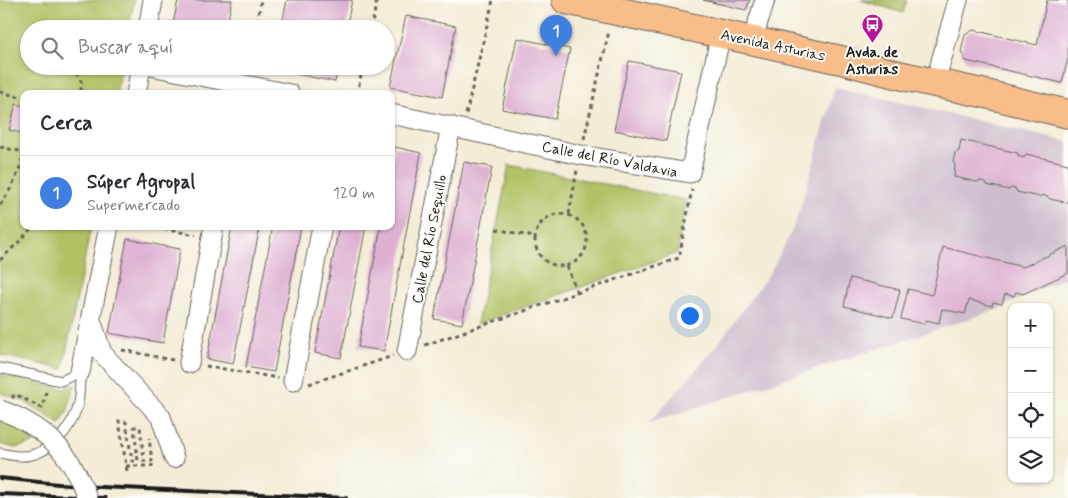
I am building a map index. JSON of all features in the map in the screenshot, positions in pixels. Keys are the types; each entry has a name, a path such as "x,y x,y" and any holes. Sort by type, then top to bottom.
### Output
{"main road":[{"name":"Avenida Asturias","path":"566,0 841,60 1068,114"}],"street":[{"path":"150,20 153,0"},
{"path":"752,41 765,0"},
{"path":"936,83 941,56 958,0"},
{"name":"Calle del Río Valdavia","path":"395,115 581,154 690,173 721,34"},
{"path":"137,90 139,75"},
{"path":"186,75 240,89"},
{"name":"Calle del Río Sequillo","path":"407,351 457,128"},
{"path":"80,372 109,230"},
{"path":"293,381 321,230"},
{"path":"189,363 213,232"},
{"path":"91,320 102,353 161,417 170,439 174,458"},
{"path":"2,411 27,421 48,436 66,455 80,478 87,498"}],"lane":[{"path":"0,368 61,382 80,372"},
{"path":"0,453 20,457 38,453 55,442 70,425 78,405 80,372"}],"path":[{"path":"258,20 261,0"},
{"path":"373,20 377,0"},
{"path":"457,128 494,0"},
{"path":"569,214 614,11"},
{"path":"77,75 82,83 81,90"},
{"path":"358,90 361,75"},
{"path":"0,92 20,97"},
{"path":"0,147 20,152"},
{"path":"0,204 13,184 20,164"},
{"path":"561,213 569,214 583,224 587,240 586,249 582,256 568,266 550,264 543,260 538,253 534,237 541,222 546,217 561,213"},
{"path":"496,229 534,237"},
{"path":"0,260 30,230"},
{"path":"191,230 213,232"},
{"path":"568,266 577,293"},
{"path":"2,411 15,394 42,408 50,380"},
{"path":"152,462 144,462 140,427 134,427 138,461 132,461 126,422 119,421 126,469 152,466 152,462 148,434 170,439"}],"shaded area":[{"path":"835,87 1068,142 1068,276 996,310 649,423 715,348 771,271 792,231"}],"green space":[{"path":"0,0 134,0 131,20 20,20 20,75 120,75 117,90 20,90 20,230 90,230 63,369 0,355"},
{"path":"861,0 907,0 903,13"},
{"path":"509,165 686,200 677,253 477,324"},
{"path":"0,375 64,389 75,385 67,412 60,424 23,401 0,393"},
{"path":"0,419 26,433 37,442 15,448 0,444"}],"building":[{"path":"178,0 232,0 228,20 174,20"},
{"path":"287,0 352,0 348,20 283,20"},
{"path":"703,0 750,0 746,10"},
{"path":"1047,0 1068,0 1068,58 1062,83 966,61 961,52 965,35 973,30 1037,45"},
{"path":"406,16 456,26 442,97 390,87 393,75 395,75 395,65"},
{"path":"517,38 570,49 555,119 502,109"},
{"path":"629,61 681,71 666,141 614,130"},
{"path":"302,75 337,75 335,82"},
{"path":"16,104 20,105 20,133 9,130"},
{"path":"961,140 1018,153 1018,156 1024,158 1026,154 1068,164 1068,203 1042,195 1040,197 1017,192 1016,189 1011,188 1009,190 987,185 985,182 954,177 955,165 953,162 955,153 959,151"},
{"path":"395,147 421,153 384,351 358,347 380,230 395,230"},
{"path":"464,162 492,167 462,324 434,319"},
{"path":"231,230 259,230 233,364 207,359"},
{"path":"272,230 300,230 274,372 246,367"},
{"path":"338,230 365,230 341,358 315,353"},
{"path":"127,239 180,249 163,343 109,333"},
{"path":"1068,246 1068,273 1023,294 1016,292 1014,296 1005,294 1002,304 993,302 992,306 969,300 965,314 942,309 939,323 926,320 925,324 901,319 908,289 932,295 943,247 1023,267"},
{"path":"850,278 900,290 893,318 844,306"}],"railway":[{"path":"0,478 78,486 346,498"},
{"path":"0,494 105,498"}],"place":[{"name":"Avda. de Asturias","path":"872,43"},
{"name":"Súper Agropal","path":"556,56"}]}
